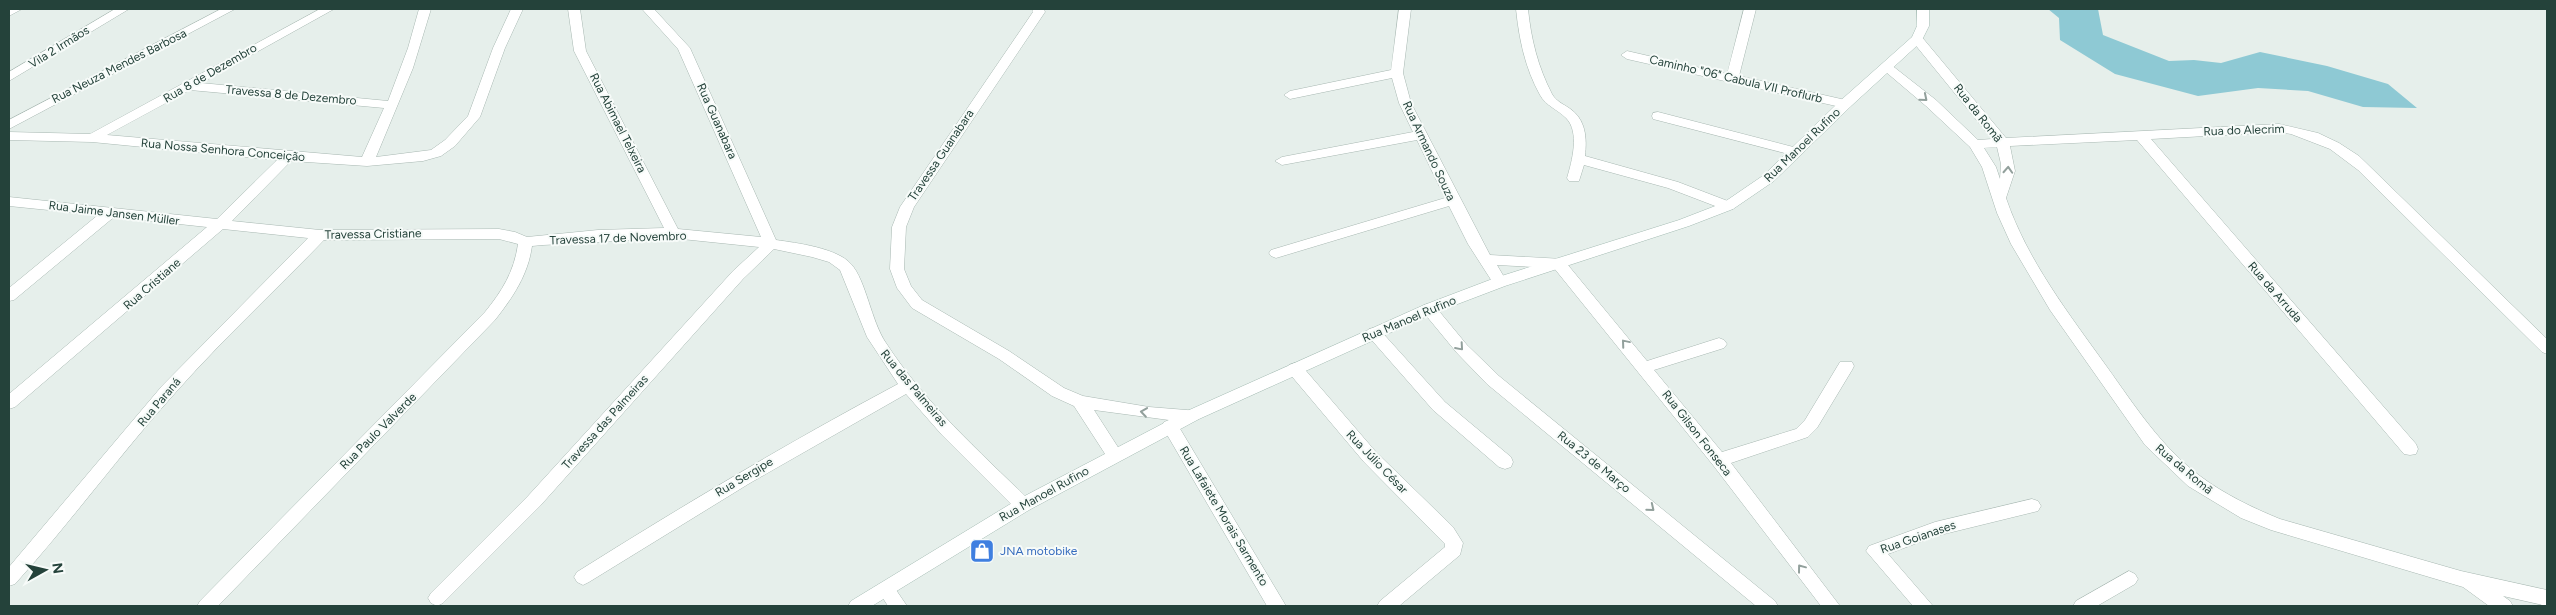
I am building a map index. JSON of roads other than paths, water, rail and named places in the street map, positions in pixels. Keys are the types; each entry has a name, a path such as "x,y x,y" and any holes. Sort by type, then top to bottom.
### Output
{"street":[{"path":"9,12 16,9"},
{"name":"Vila 2 Irmãos","path":"9,77 123,9"},
{"name":"Rua Neuza Mendes Barbosa","path":"9,125 229,9"},
{"name":"Rua 8 de Dezembro","path":"92,138 189,86 273,37 328,9"},
{"path":"367,162 393,105 419,35 425,9"},
{"name":"Rua Nossa Senhora Conceição","path":"9,136 92,138 288,157 367,162 409,160 436,153 450,143 474,117 499,48 517,9"},
{"name":"Rua Abimael Telxeira","path":"574,9 580,51 673,233"},
{"name":"Rua Guanabara","path":"648,9 684,48 771,244"},
{"name":"Travessa Guanabara","path":"1038,9 1039,12 907,207 900,227 897,269 904,288 917,304 1004,355 1058,392 1080,402 1149,413 1193,415"},
{"name":"Rua Armando Souza","path":"1405,9 1397,74 1405,103 1452,201 1500,282"},
{"path":"1522,9 1530,59 1552,102 1572,116 1575,122 1580,160 1574,178"},
{"path":"1732,78 1750,9"},
{"path":"1917,39 1923,26 1923,9"},
{"name":"Rua Manoel Rufino","path":"857,606 1024,505 1193,415 1429,309 1558,262 1684,223 1728,206 1770,178 1844,104 1917,39"},
{"name":"Rua da Romã","path":"1917,39 2002,142 2009,163 2009,175 1999,198"},
{"name":"Caminho \"06\" Cabula VII Proflurb","path":"1627,55 1844,104"},
{"name":"Rua da Romã","path":"1886,67 1931,103 1975,144 1989,167 2010,227 2029,264 2095,364 2151,440 2194,481 2247,513 2277,526 2461,579"},
{"path":"1290,95 1397,74"},
{"name":"Travessa 8 de Dezembro","path":"189,86 393,105"},
{"path":"1658,116 1796,152"},
{"name":"Rua do Alecrim","path":"1975,144 2279,128 2293,129 2322,138 2343,150 2363,167 2547,348"},
{"path":"1282,161 1419,135"},
{"name":"Rua da Arruda","path":"2140,135 2410,449"},
{"name":"Rua Cristiane","path":"9,403 76,349 219,226 288,157"},
{"path":"1580,160 1673,184 1728,206"},
{"name":"Rua Jaime Jansen Müller","path":"9,201 219,226"},
{"path":"1276,253 1452,201"},
{"path":"9,296 111,212"},
{"name":"Travessa Cristiane","path":"219,226 320,235 499,234 510,235 525,242"},
{"name":"Travessa 17 de Novembro","path":"525,242 553,238 673,233 771,244"},
{"name":"Rua Paraná","path":"9,579 52,531 174,383 320,235"},
{"name":"Rua Paulo Valverde","path":"206,606 490,316 513,286 523,263 525,242"},
{"name":"Rua das Palmeiras","path":"771,244 821,253 834,257 845,266 852,278 868,324 881,348 909,385 970,452 1024,505"},
{"name":"Travessa das Palmeiras","path":"437,598 534,501 738,275 771,244"},
{"path":"1486,260 1558,262"},
{"name":"Rua Gilson Fonseca","path":"1558,262 1719,460 1831,606"},
{"name":"Rua 23 de Março","path":"1429,309 1462,349 1492,380 1769,606"},
{"path":"1374,333 1439,406 1505,462"},
{"path":"1645,367 1719,344"},
{"path":"1719,460 1802,433 1811,424 1846,366"},
{"name":"Rua Júlio César","path":"1295,369 1370,456 1447,532 1454,543 1454,550 1386,606"},
{"name":"Rua Sergipe","path":"583,577 724,488 909,385"},
{"path":"1080,402 1115,455"},
{"name":"Rua Lafaiete Morais Sarmento","path":"1170,426 1278,606"},
{"name":"Rua Goianases","path":"1918,605 1877,554 1876,550 1935,529 2032,506"},
{"path":"2082,606 2129,579"},
{"path":"2461,579 2547,598"},
{"path":"2461,579 2504,606"},
{"path":"886,589 898,606"}],"water":[{"path":"2048,9 2098,9 2103,35 2169,61 2194,60 2221,63 2260,52 2327,66 2388,84 2417,108 2363,107 2308,91 2258,88 2198,96 2115,74 2060,40 2059,18"}],"place":[{"name":"JNA motobike","path":"982,551"}]}
